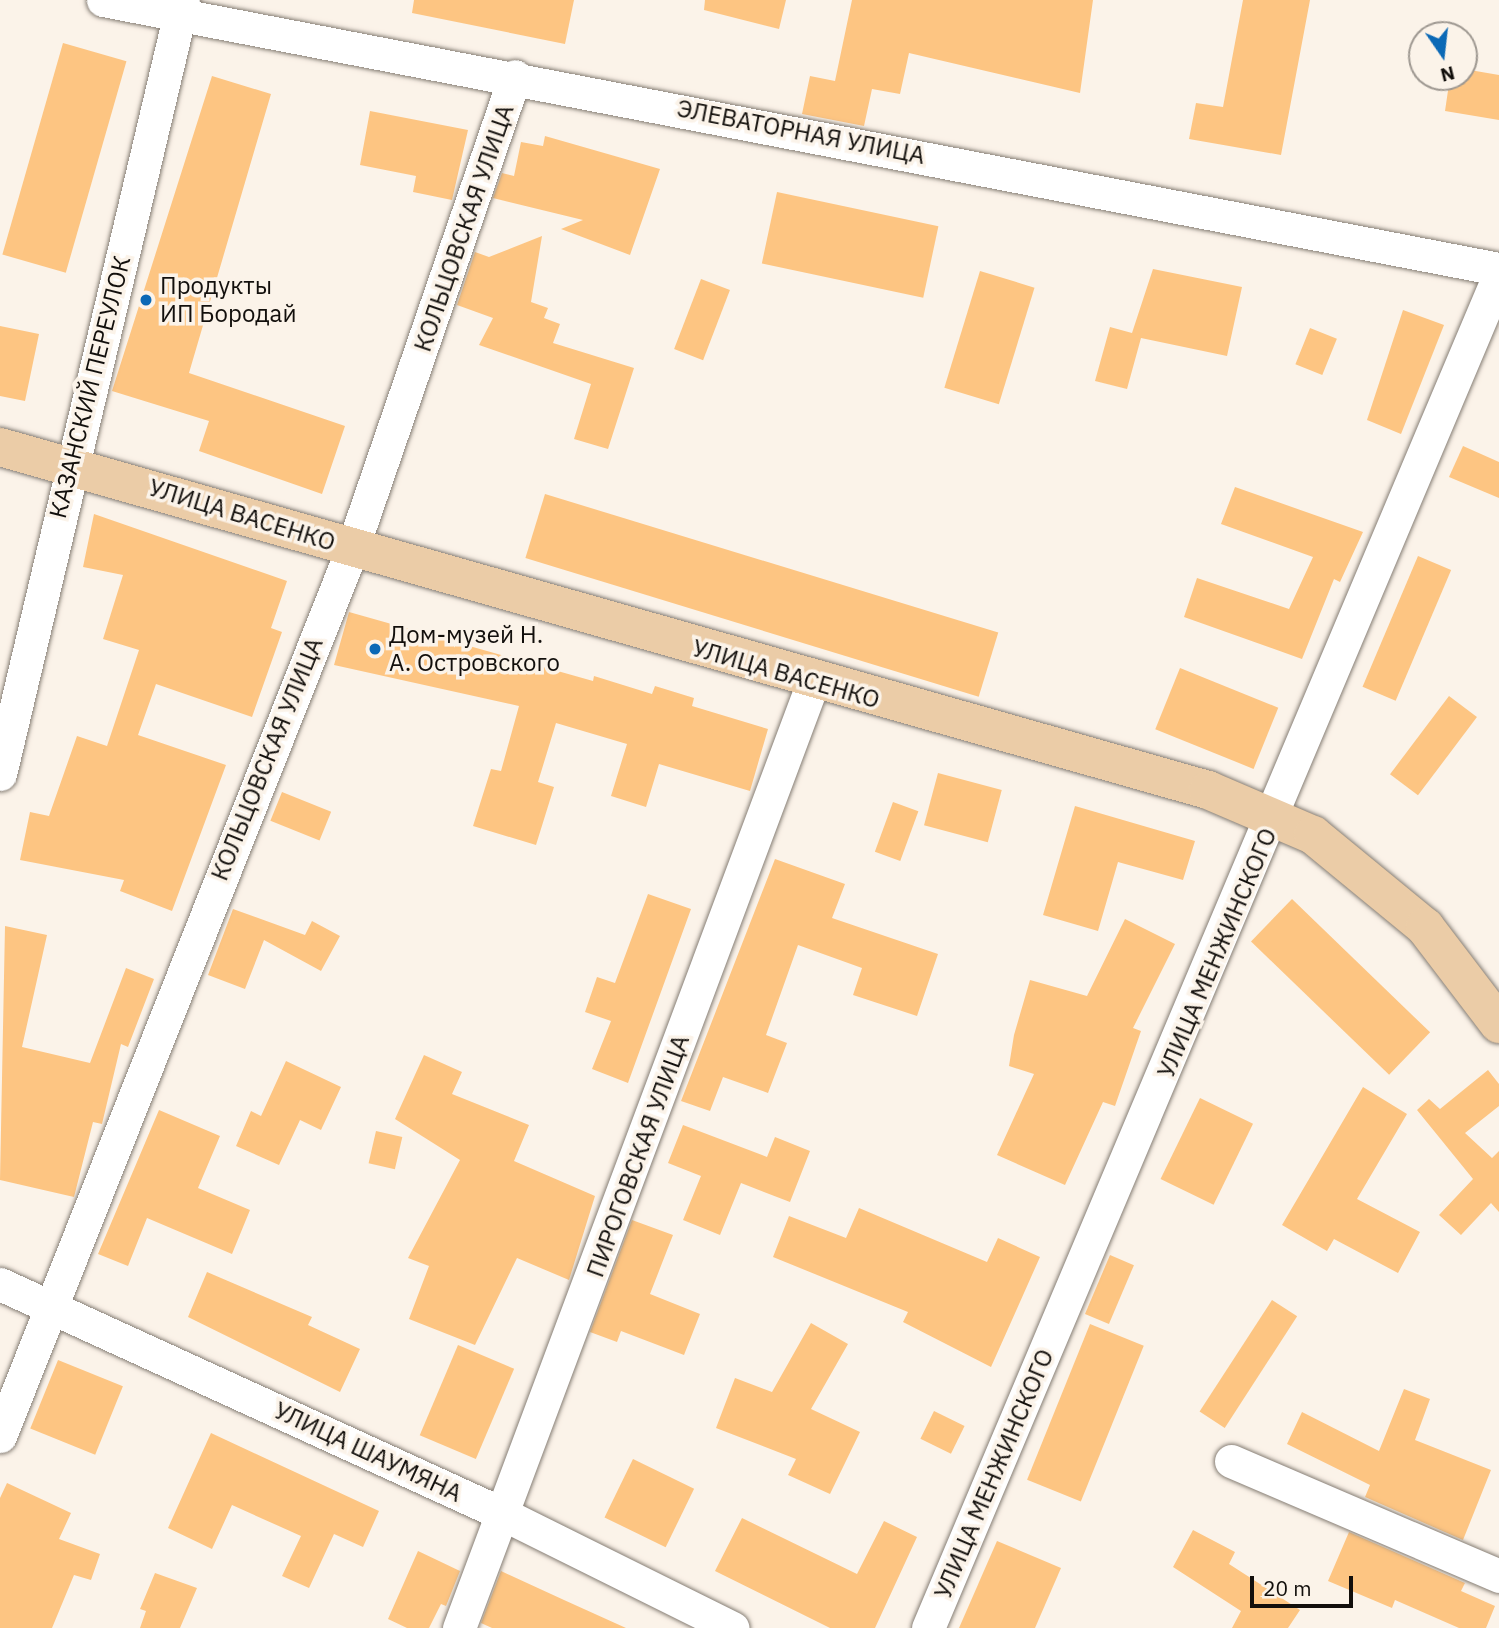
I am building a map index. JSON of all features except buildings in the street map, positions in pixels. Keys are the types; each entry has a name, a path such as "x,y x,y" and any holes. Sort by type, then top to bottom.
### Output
{"main road":[{"name":"УЛИЦА ВАСЕНКО","path":"0,447 71,462 352,549 813,682 1208,790 1313,835 1425,927 1499,1024"}],"street":[{"name":"ЭЛЕВАТОРНАЯ УЛИЦА","path":"103,0 182,7 515,76 1499,269"},
{"name":"КАЗАНСКИЙ ПЕРЕУЛОК","path":"0,774 71,462 182,7"},
{"name":"КОЛЬЦОВСКАЯ УЛИЦА","path":"0,1436 47,1305 352,549 515,76"},
{"name":"УЛИЦА МЕНЖИНСКОГО","path":"928,1628 1274,819 1499,275"},
{"name":"ПИРОГОВСКАЯ УЛИЦА","path":"459,1628 505,1515 813,682"},
{"name":"УЛИЦА ШАУМЯНА","path":"0,1283 505,1515 733,1628"},
{"path":"1231,1461 1499,1576"}],"place":[{"name":"Продукты ИП Бородай","path":"146,300"},
{"name":"Дом-музей Н. А. Островского","path":"375,649"}]}
